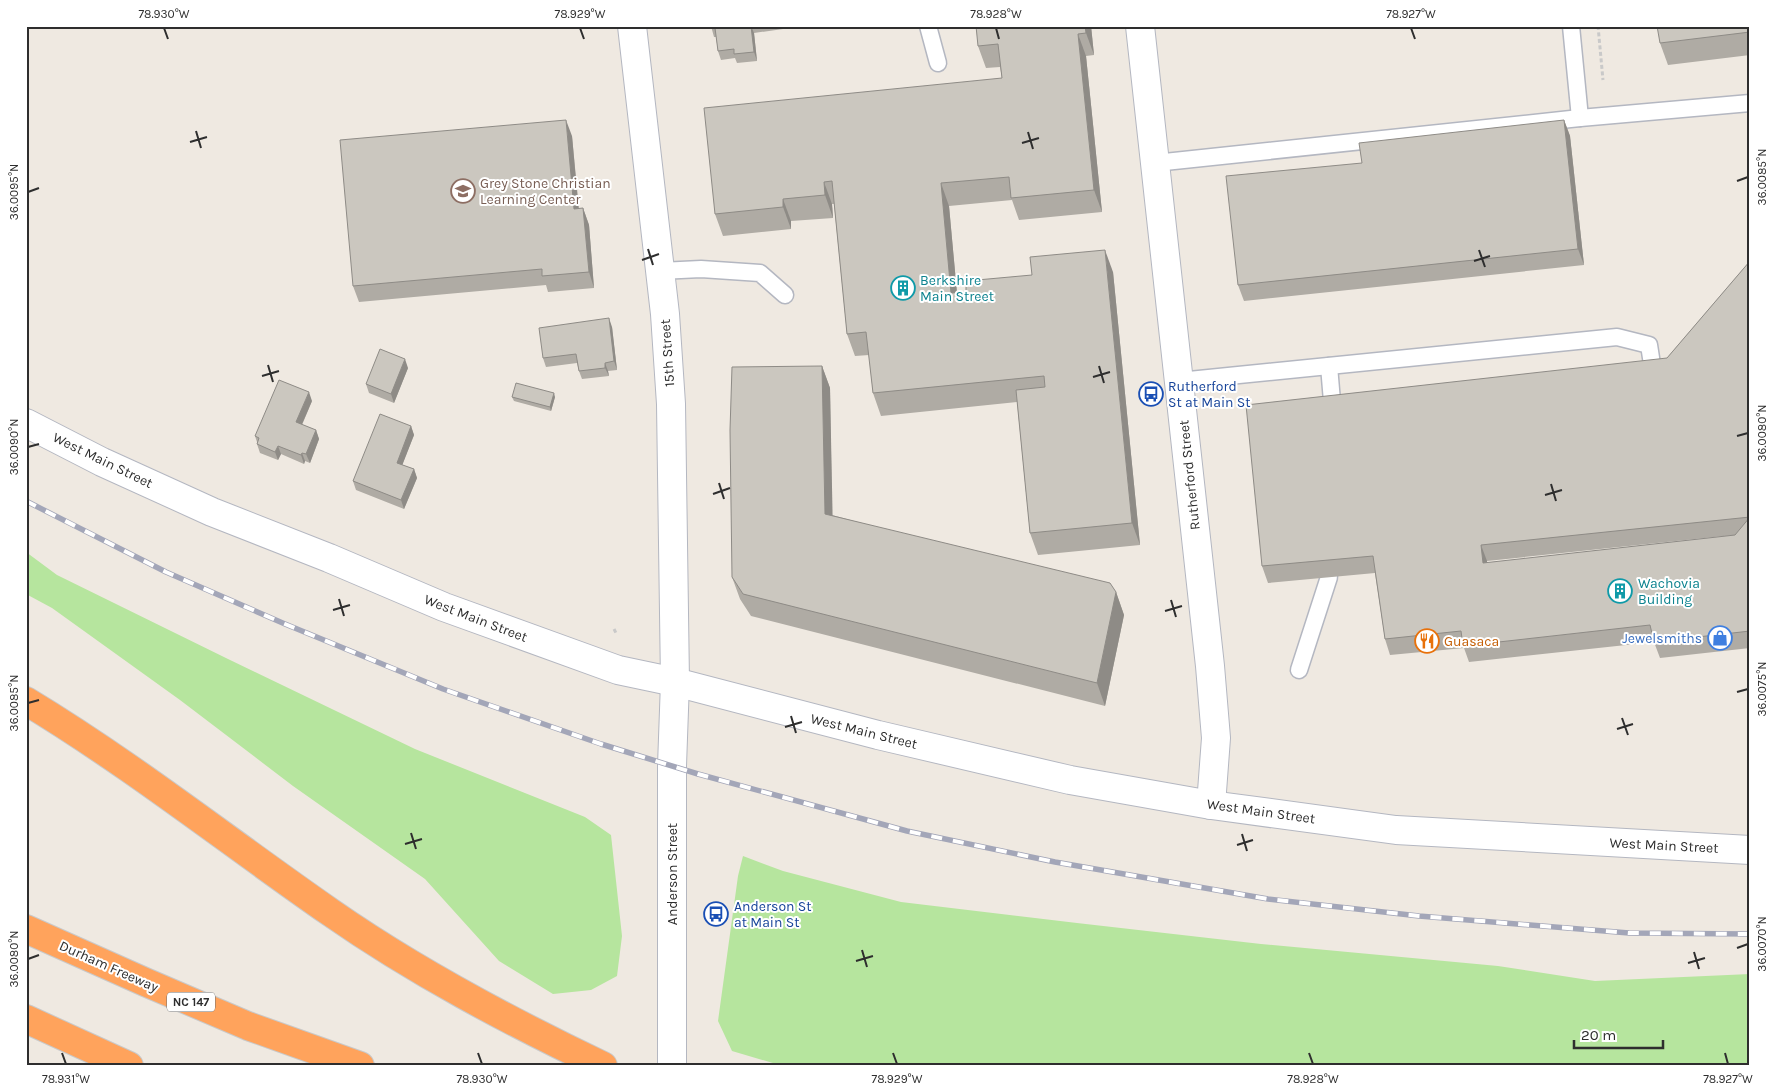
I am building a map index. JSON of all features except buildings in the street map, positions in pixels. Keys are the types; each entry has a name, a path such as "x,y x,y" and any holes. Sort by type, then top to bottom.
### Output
{"highway":[{"path":"26,701 156,787 331,913 406,962 542,1037 603,1066"},
{"name":"Durham Freeway","path":"26,929 248,1026 360,1066"},
{"path":"26,1019 129,1066"}],"street":[{"name":"15th Street","path":"632,26 660,271 671,404 675,682"},
{"name":"Rutherford Street","path":"1140,26 1209,656 1216,738 1211,805"},
{"name":"West Main Street","path":"26,423 102,462 204,508 330,558 444,607 618,670 675,682 878,735 1060,778 1211,805 1396,830 1750,850"},
{"name":"Anderson Street","path":"672,1066 672,766 675,682"}],"lane":[{"path":"928,26 938,63"},
{"path":"1571,26 1580,118"},
{"path":"1155,163 1580,118 1750,103"},
{"path":"660,271 701,269 760,273 785,295"},
{"path":"1179,381 1617,337 1649,346 1654,377"},
{"path":"1328,366 1333,413"},
{"path":"1299,670 1329,577"}],"path":[{"path":"1598,26 1603,80"},
{"path":"614,629 616,633"}],"green space":[{"path":"26,552 57,575 228,659 415,749 585,817 611,835 622,936 617,976 591,990 553,994 499,961 425,879 293,786 180,700 52,608 26,594"},
{"path":"743,856 783,871 901,902 1077,923 1261,944 1498,966 1595,981 1750,974 1750,1066 783,1066 732,1051 718,1021 738,876"}],"railway":[{"path":"26,501 166,572 285,624 443,689 601,744 698,774 907,831 1055,862 1268,899 1419,916 1629,933 1750,934"}],"place":[{"name":"Grey Stone Christian Learning Center","path":"463,191"},
{"name":"Berkshire Main Street","path":"903,288"},
{"name":"Rutherford St at Main St","path":"1151,394"},
{"name":"Wachovia Building","path":"1620,591"},
{"name":"Jewelsmiths","path":"1720,638"},
{"name":"Guasaca","path":"1427,641"},
{"name":"Anderson St at Main St","path":"716,914"}]}
